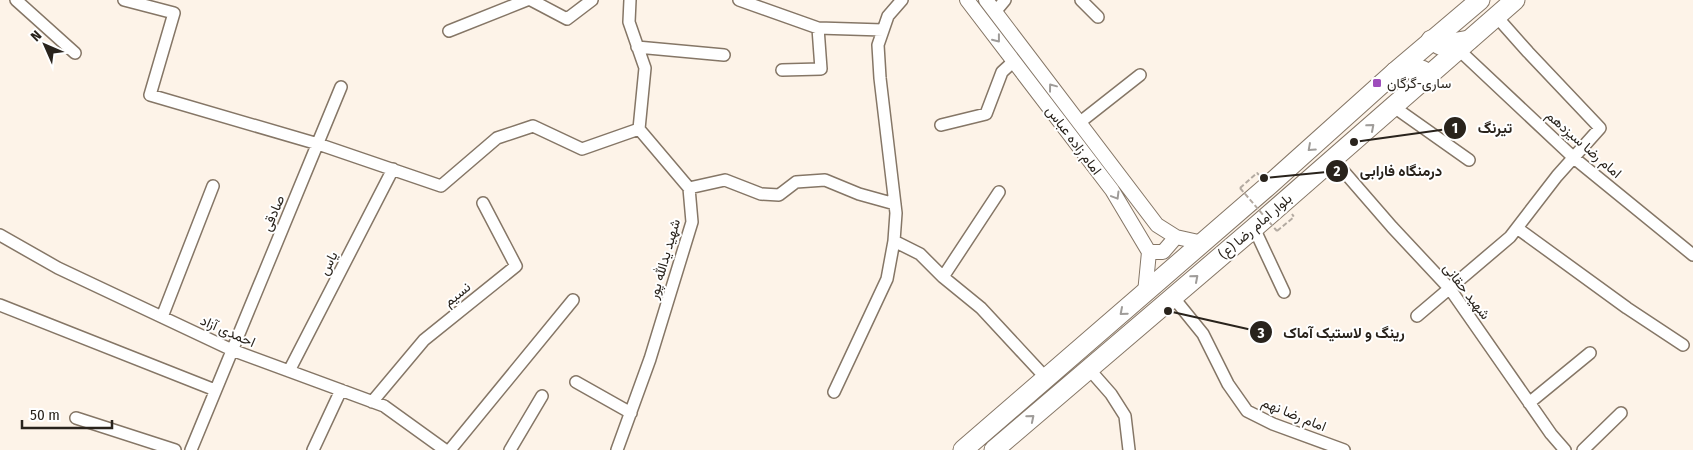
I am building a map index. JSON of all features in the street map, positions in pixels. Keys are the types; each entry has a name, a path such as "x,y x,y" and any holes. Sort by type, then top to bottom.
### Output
{"main road":[{"name":"بلوار امام رضا (ع)","path":"962,450 1203,243 1395,72 1480,0"},
{"name":"بلوار امام رضا (ع)","path":"994,450 1254,228 1515,0"},
{"path":"1432,40 1440,45 1464,45"},
{"path":"1395,72 1407,69 1421,69 1429,75"}],"street":[{"path":"16,0 75,53"},
{"path":"124,0 174,13 150,95 318,144 442,186 497,138 533,126 582,149 640,129"},
{"path":"449,31 527,0"},
{"path":"531,0 567,19 592,0"},
{"path":"630,0 629,22 645,68 640,129 689,188 725,180 761,194 779,195 796,182 825,180 859,194 895,204"},
{"path":"739,0 818,28 884,30"},
{"path":"834,392 888,279 894,241 895,204 880,78 878,45 888,16 902,0"},
{"name":"امام زاده عباس","path":"967,0 1112,190 1149,252"},
{"name":"امام زاده عباس","path":"986,0 1157,225 1176,237 1203,243"},
{"path":"995,12 1005,0"},
{"path":"1081,0 1098,17"},
{"path":"1417,316 1510,237 1557,176 1600,128 1496,16"},
{"path":"782,70 821,69 818,28"},
{"name":"امام رضا سیزدهم","path":"1464,45 1574,158 1693,255"},
{"path":"637,46 724,56"},
{"path":"941,126 986,114 1002,72 1014,61"},
{"path":"1079,123 1140,75"},
{"name":"صادقی","path":"192,450 215,390 341,87"},
{"path":"1394,106 1469,160"},
{"name":"شهید حقانی","path":"1333,159 1392,227 1450,289 1529,403 1565,450"},
{"name":"یاس","path":"289,371 393,169"},
{"path":"162,318 213,186"},
{"name":"شهید یدالله پور","path":"617,450 650,358 692,222 689,188"},
{"path":"943,277 999,192"},
{"name":"نسیم","path":"372,402 424,340 516,266 483,203"},
{"path":"1254,228 1284,292"},
{"path":"1517,228 1626,308 1683,345"},
{"name":"احمدی آزاد","path":"0,235 58,268 232,350 384,406 445,450"},
{"path":"1145,292 1149,252 1163,252 1176,237"},
{"path":"894,241 920,254 943,277 981,308 1046,378"},
{"name":"امام رضا نهم","path":"1173,297 1203,334 1228,384 1247,411 1273,424 1344,450"},
{"path":"450,450 573,300"},
{"path":"0,305 215,390"},
{"path":"1529,403 1590,353"},
{"path":"1089,369 1111,394 1125,416 1129,450"},
{"path":"576,382 631,413"},
{"path":"313,450 341,390"},
{"path":"510,450 542,396"},
{"path":"1583,450 1621,412"},
{"path":"76,418 175,450"}],"path":[{"path":"1240,188 1277,231"}],"place":[{"name":"ساری-گرگان","path":"1377,83"},
{"name":"تیرنگ","path":"1354,142"},
{"name":"درمنگاه فارابی","path":"1264,178"},
{"name":"رینگ و لاستیک آماک","path":"1168,311"}]}
